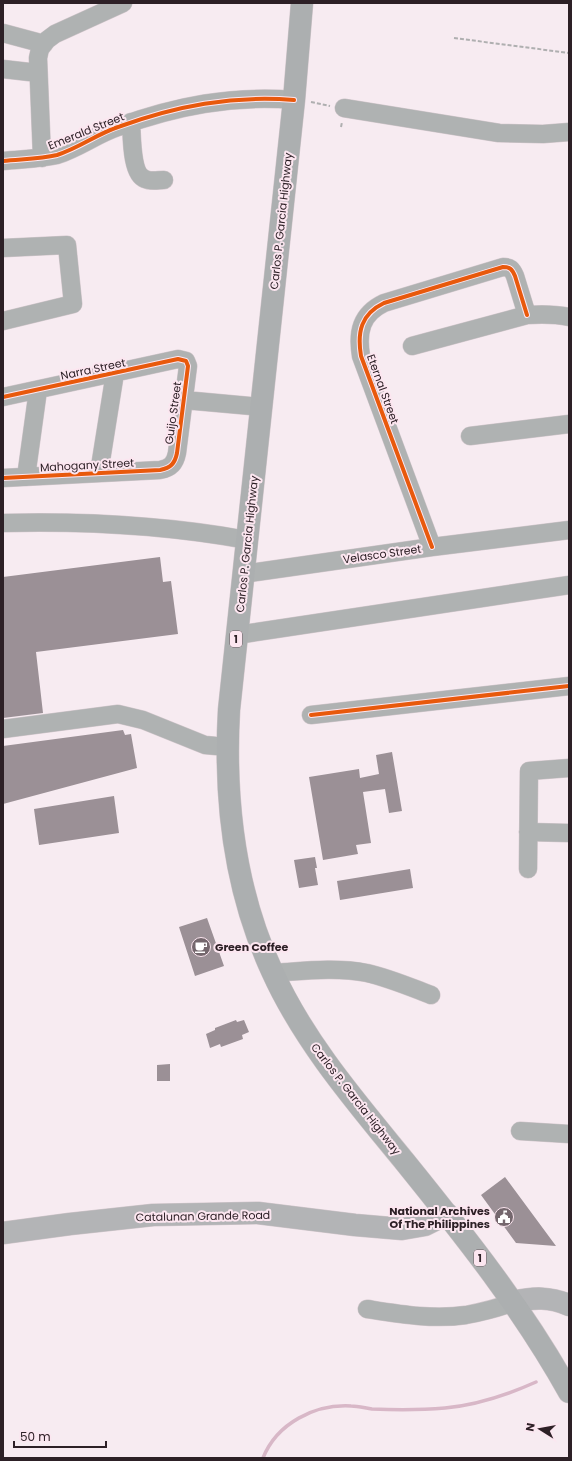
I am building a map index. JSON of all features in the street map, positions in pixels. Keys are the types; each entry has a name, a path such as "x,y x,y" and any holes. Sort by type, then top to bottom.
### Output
{"highway":[{"name":"Carlos P. Garcia Highway","path":"302,3 294,100 243,574 227,747 231,824 237,861 246,900 272,972 287,1001 325,1062 447,1214 514,1302 553,1363 569,1392"}],"main road":[{"name":"Catalunan Grande Road","path":"3,1233 70,1224 153,1216 258,1213 355,1225 402,1229 425,1225 447,1214"},
{"path":"514,1302 532,1298 550,1298 569,1305"}],"street":[{"path":"42,158 38,73 38,58 40,49 46,40 55,34 123,3"},
{"path":"3,33 44,44"},
{"path":"3,69 38,73"},
{"name":"Emerald Street","path":"3,161 42,158 68,151 116,127 187,107 225,100 266,98 294,100"},
{"path":"344,108 499,133 543,134 569,132"},
{"path":"131,122 134,161 138,174 144,179 151,181 164,180"},
{"path":"3,248 67,246 73,304 3,321"},
{"name":"Eternal Street","path":"432,547 361,356 359,345 363,324 368,314 376,307 384,303 503,267 508,267 512,270 527,315"},
{"path":"412,346 527,315 558,314 569,317"},
{"name":"Narra Street","path":"3,397 178,360 186,361"},
{"name":"Guijo Street","path":"172,466 177,453 188,368 186,361"},
{"path":"99,473 115,373"},
{"path":"26,477 38,390"},
{"path":"184,400 262,407"},
{"path":"470,436 569,424"},
{"name":"Mahogany Street","path":"3,478 160,470 172,466"},
{"path":"3,523 56,521 137,525 216,534 247,540"},
{"name":"Velasco Street","path":"243,574 432,547 569,530"},
{"path":"237,635 569,585"},
{"path":"311,715 569,686"},
{"path":"3,729 118,714 143,720 205,745 227,747"},
{"path":"528,868 529,771 569,768"},
{"path":"528,832 569,833"},
{"path":"272,972 334,970 367,974 390,980 431,995"},
{"path":"520,1131 569,1134"},
{"path":"366,1309 409,1315 448,1316 482,1312 514,1302"}],"path":[{"path":"454,38 569,53"}],"building":[{"path":"160,557 163,582 171,581 178,634 36,652 43,713 3,718 3,577"},
{"path":"123,730 125,735 131,734 137,768 3,804 3,746"},
{"path":"392,752 402,811 389,813 385,789 363,792 371,843 356,845 358,854 323,860 309,777 359,769 360,778 379,774 376,755"},
{"path":"114,796 119,833 39,845 34,809"},
{"path":"315,857 318,885 299,888 294,860"},
{"path":"410,869 413,888 340,900 337,881"},
{"name":"Green Coffee","path":"207,918 224,966 195,976 179,927"},
{"path":"236,1020 237,1022 244,1020 249,1032 242,1035 243,1039 221,1047 220,1044 210,1048 206,1034 215,1030 215,1028"},
{"path":"170,1064 170,1081 157,1081 157,1065"},
{"path":"505,1177 556,1246 516,1243 481,1195"}],"waterway":[{"path":"263,1458 269,1446 288,1426 299,1418 324,1408 351,1406 372,1409 409,1410 457,1407 492,1399 536,1382"}],"cycle path":[{"path":"3,161 57,155 73,149 118,127 161,113 183,108 248,99 294,100"},
{"path":"432,547 361,356 360,332 362,325 370,313 376,307 384,303 503,267 512,270 527,315"},
{"path":"3,397 178,359 186,361 188,366 177,453 174,462 167,468 160,470 3,478"},
{"path":"311,715 569,686"}],"place":[{"name":"Green Coffee","path":"201,947"},
{"name":"National Archives Of The Philippines","path":"504,1217"}]}
